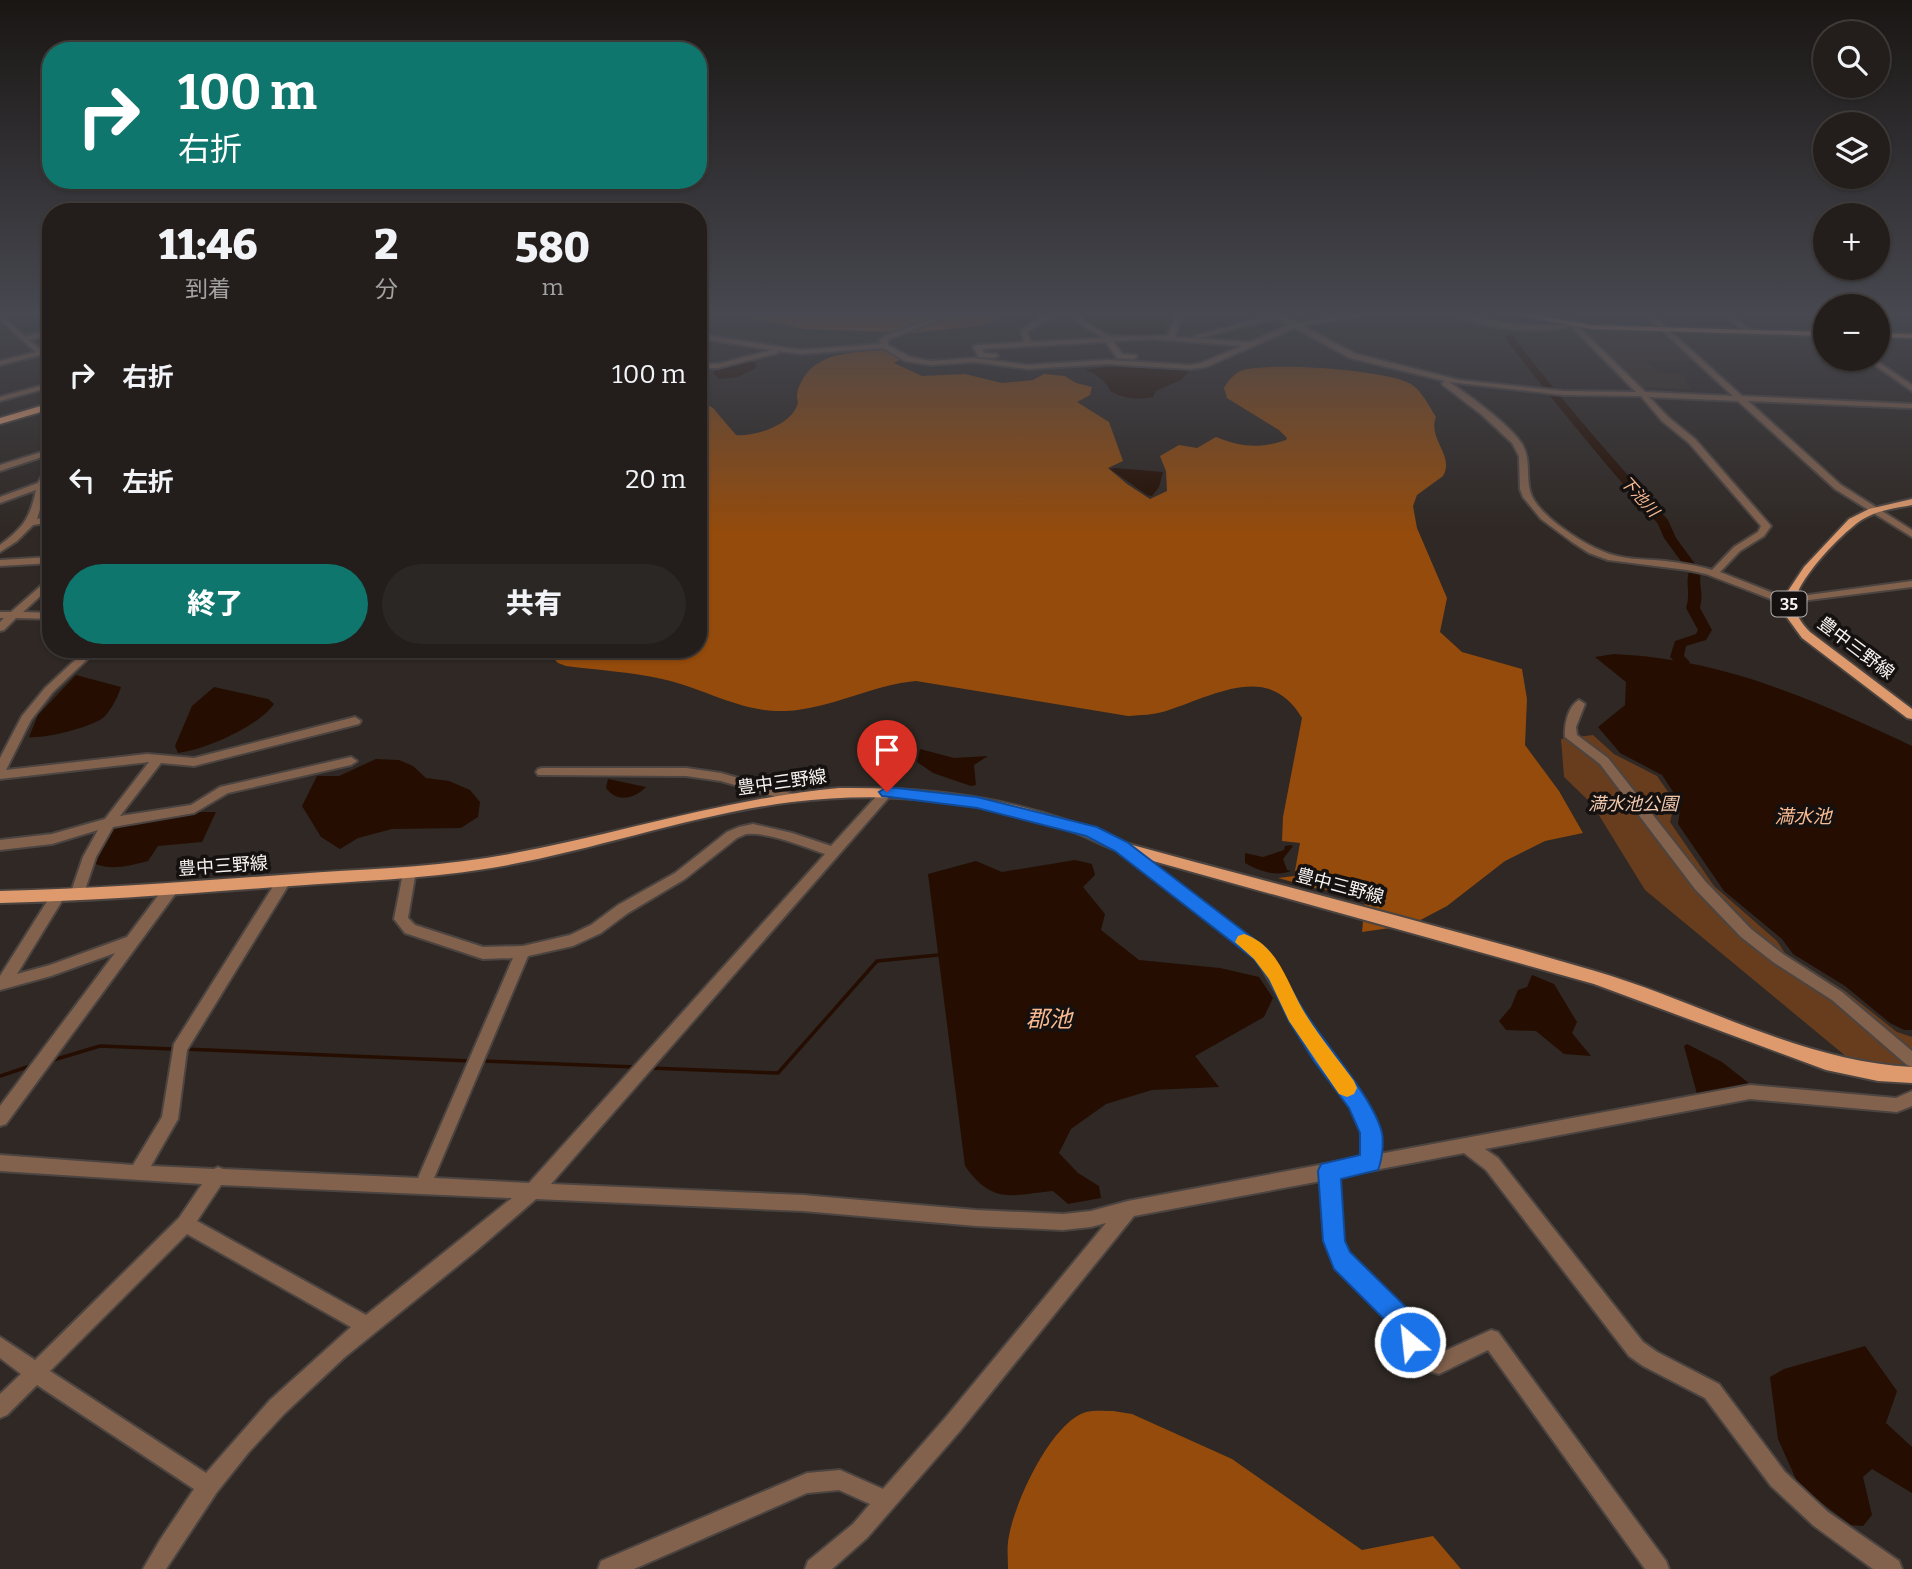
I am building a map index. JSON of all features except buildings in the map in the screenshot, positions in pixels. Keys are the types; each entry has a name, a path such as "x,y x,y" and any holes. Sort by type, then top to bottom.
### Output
{"main road":[{"path":"0,421 42,409"},
{"name":"35","path":"1790,601 1799,582 1846,526 1874,510 1912,502"},
{"name":"豊中三野線","path":"1790,601 1793,618 1806,635 1912,715"},
{"name":"豊中三野線","path":"0,897 171,889 482,864 553,852 749,804 793,798 887,792 956,799 1018,811 1091,832 1121,846 1583,974 1826,1062 1878,1073 1912,1075"}],"street":[{"path":"1450,385 1515,439 1524,458 1522,490 1544,517 1599,554 1665,563 1713,574 1790,601 1912,584"},
{"path":"1485,385 1912,406"},
{"path":"1634,385 1665,419 1692,441 1766,526 1762,534 1737,549 1713,574"},
{"path":"1726,385 1838,487 1912,534"},
{"path":"0,400 42,388"},
{"path":"0,468 42,454"},
{"path":"0,500 42,488"},
{"path":"0,549 30,523 42,492"},
{"path":"30,523 42,521"},
{"path":"0,563 42,561"},
{"path":"0,628 42,589"},
{"path":"0,615 42,616"},
{"path":"0,772 26,719 50,690 84,658"},
{"path":"1579,704 1570,727 1571,737 1604,761 1658,827 1700,885 1722,909 1746,933 1778,958 1837,996 1912,1060"},
{"path":"0,772 147,758 194,762 355,721"},
{"path":"77,895 82,871 108,823 158,759"},
{"path":"0,845 52,839 108,823 194,809 224,790 351,761"},
{"path":"542,772 686,772 721,777 793,798"},
{"path":"155,1569 179,1528 209,1487 277,1407 369,1327 501,1221 534,1190 887,792"},
{"path":"409,871 401,919 410,929 483,953 523,952 573,940 596,929 623,908 680,876 732,835 744,830 760,830 834,852"},
{"path":"1121,846 1261,954 1276,975 1296,1015 1321,1055 1357,1101 1371,1133 1370,1163"},
{"path":"137,1173 170,1119 179,1049 284,881"},
{"path":"0,1119 171,889"},
{"path":"1,984 58,896"},
{"path":"1,984 66,968 98,953 134,941"},
{"path":"424,1185 523,952"},
{"path":"0,1163 137,1173 803,1203 976,1219 1063,1222 1091,1219 1128,1209 1469,1147 1750,1092 1898,1105 1912,1098"},
{"path":"1469,1147 1492,1164 1636,1349 1712,1391 1778,1479 1821,1519 1891,1569"},
{"path":"1329,1171 1334,1241 1342,1260 1407,1325 1414,1358 1439,1364 1491,1339 1658,1569"},
{"path":"0,1408 185,1224 218,1175"},
{"path":"816,1569 860,1531 953,1424 1128,1209"},
{"path":"185,1224 369,1327"},
{"path":"0,1346 36,1373 209,1487"},
{"path":"609,1569 807,1483 840,1480 886,1501"}],"shaded area":[{"path":"800,385 1092,387 1090,395 1077,402 1109,422 1123,461 1108,468 1150,499 1167,491 1166,471 1160,456 1179,445 1197,448 1216,437 1251,446 1286,440 1279,430 1227,398 1224,388 1226,385 1413,385 1436,417 1435,433 1446,461 1443,476 1417,495 1413,506 1417,528 1447,598 1440,632 1462,652 1522,669 1527,699 1525,745 1559,791 1583,833 1545,841 1505,861 1447,906 1411,925 1362,932 1365,900 1359,888 1322,890 1278,878 1294,876 1300,843 1282,841 1283,817 1302,718 1289,701 1274,691 1257,687 1240,688 1161,712 1128,716 916,681 883,687 819,706 769,711 738,704 662,679 558,663 553,658 707,658 707,404 736,435 744,435 762,432 787,419 798,404"},
{"path":"1635,385 1689,385 1691,389"},
{"path":"1113,1411 1132,1414 1232,1459 1362,1550 1433,1536 1461,1569 1008,1569 1008,1542 1017,1508 1047,1449 1072,1419 1086,1412"}],"green space":[{"name":"満水池公園","path":"1593,735 1614,754 1657,776 1675,802 1670,822 1714,886 1777,941 1785,953 1845,991 1897,1032 1912,1037 1912,1064 1892,1068 1854,1063 1645,890 1592,804 1564,777 1561,739"}],"water":[{"path":"1107,385 1169,385 1156,391 1153,397 1136,399 1110,391"},
{"path":"1110,469 1163,472 1159,487 1152,496"},
{"name":"満水池","path":"1614,654 1693,664 1731,673 1804,698 1912,746 1912,1030 1904,1030 1890,1023 1845,986 1793,954 1782,939 1724,891 1678,824 1681,804 1662,775 1620,753 1598,727 1625,705 1626,682 1595,657"},
{"path":"76,675 121,687 109,711 98,721 68,732 29,737 38,715"},
{"path":"214,687 268,699 274,704 256,721 230,736 178,753 175,746 192,706"},
{"path":"920,749 954,758 988,756 974,765 976,785 971,786 933,773 917,762"},
{"path":"376,759 399,760 413,766 426,778 449,781 470,790 480,802 478,817 461,828 392,829 358,838 340,849 321,837 302,806 317,776 339,776"},
{"path":"608,779 646,787 631,797 615,796 606,788"},
{"path":"198,812 216,812 202,842 158,846 148,861 127,866 107,867 93,863 105,838 115,827"},
{"path":"1285,846 1293,846 1283,859 1287,870 1291,871 1268,872 1245,863 1245,853 1263,857 1284,850"},
{"name":"郡池","path":"1075,860 1092,864 1095,875 1083,887 1105,914 1101,930 1139,960 1220,968 1259,977 1273,998 1264,1017 1195,1056 1219,1087 1152,1090 1106,1104 1071,1129 1059,1153 1078,1173 1099,1186 1101,1198 1068,1204 1053,1191 1014,1195 994,1192 985,1187 965,1166 928,874 976,861 1002,872"},
{"path":"1532,975 1554,984 1577,1022 1572,1033 1591,1056 1564,1054 1536,1031 1506,1030 1499,1021 1511,1007 1518,990 1527,987"},
{"path":"1687,1044 1722,1062 1750,1084 1697,1094 1684,1046"},
{"path":"1865,1346 1897,1391 1886,1423 1912,1447 1912,1493 1872,1469 1863,1477 1872,1515 1863,1526 1851,1525 1799,1486 1778,1439 1770,1377 1784,1369"}],"waterway":[{"name":"下池川","path":"1546,385 1556,394 1580,429 1664,523 1670,538 1695,572 1693,579 1697,594 1693,608 1705,630 1701,637 1680,644 1677,657 1683,662"},
{"path":"649,1068 778,1073 877,961 938,955"},
{"path":"50,1061 100,1046 174,1049"},
{"path":"184,1049 471,1061"},
{"path":"482,1061 636,1067"},
{"path":"0,1076 30,1066"}],"slow traffic":[{"path":"1244,942 1261,954 1276,975 1296,1015 1321,1055 1347,1088"}],"route":[{"path":"887,792 977,802 1091,832 1121,846 1261,954 1276,975 1296,1015 1321,1055 1357,1101 1371,1133 1370,1163 1329,1171 1334,1241 1342,1260 1372,1287 1407,1325 1410,1342"}]}
